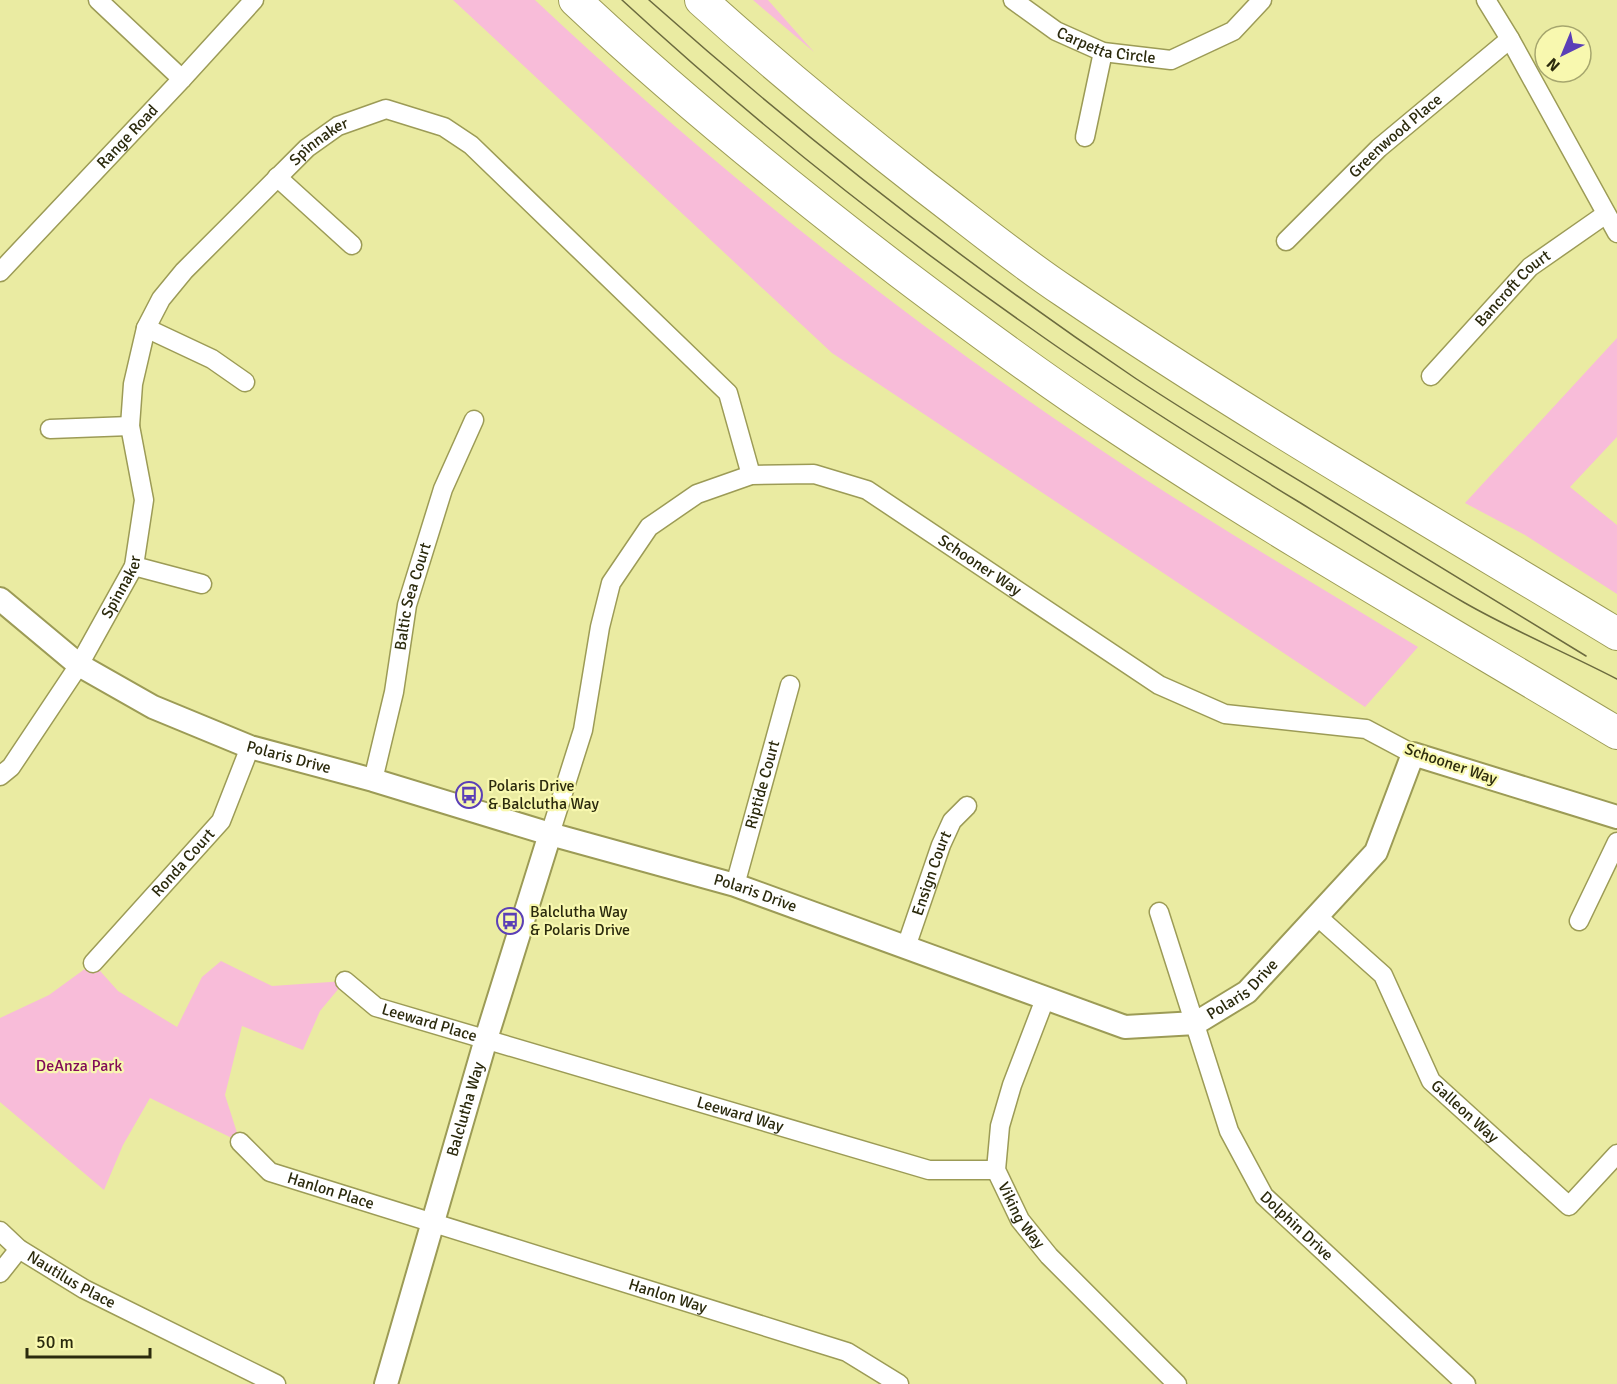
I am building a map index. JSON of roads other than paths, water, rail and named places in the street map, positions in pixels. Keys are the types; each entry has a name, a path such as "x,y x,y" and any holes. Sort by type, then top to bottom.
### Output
{"highway":[{"path":"575,0 682,97 764,165 850,234 1029,368 1115,426 1284,532 1617,733"},
{"path":"701,0 813,97 894,163 977,228 1063,290 1251,412 1617,634"}],"street":[{"path":"98,0 182,80"},
{"name":"Range Road","path":"0,272 182,80 254,0"},
{"name":"Carpetta Circle","path":"1013,0 1056,31 1103,52 1171,60 1233,31 1262,0"},
{"path":"1486,0 1510,39 1617,233"},
{"name":"Greenwood Place","path":"1286,241 1379,148 1510,39"},
{"path":"1085,136 1103,52"},
{"name":"Spinnaker","path":"0,776 11,766 79,665 134,566 144,500 130,426 133,384 146,328 161,299 184,271 307,148 338,126 386,109 444,127 471,145 728,393 751,476"},
{"path":"278,177 352,245"},
{"name":"Bancroft Court","path":"1431,376 1530,267 1606,214"},
{"path":"146,328 212,359 245,382"},
{"name":"Baltic Sea Court","path":"373,780 394,692 408,605 443,489 474,420"},
{"path":"50,429 130,426"},
{"name":"Schooner Way","path":"550,834 583,730 600,627 611,583 649,527 697,494 751,476 814,474 867,490 1160,685 1225,714 1366,729 1413,754 1617,817"},
{"path":"134,566 202,584"},
{"name":"Polaris Drive","path":"0,599 79,665 153,707 250,747 373,780 550,834 735,885 1125,1027 1196,1023 1247,992 1376,852 1413,754"},
{"name":"Riptide Court","path":"735,885 790,685"},
{"name":"Ronda Court","path":"93,963 221,821 250,747"},
{"name":"Ensign Court","path":"906,947 940,846 952,821 967,806"},
{"name":"Balclutha Way","path":"386,1384 486,1038 550,834"},
{"path":"1579,921 1617,842"},
{"name":"Dolphin Drive","path":"1159,912 1229,1131 1264,1196 1466,1384"},
{"name":"Galleon Way","path":"1318,917 1383,975 1431,1081 1569,1206 1617,1154"},
{"name":"Leeward Place","path":"345,981 376,1007 486,1038"},
{"name":"Viking Way","path":"1045,999 1012,1085 1000,1126 996,1170 1020,1220 1049,1256 1165,1380"},
{"name":"Leeward Way","path":"486,1038 929,1170 996,1170"},
{"name":"Hanlon Place","path":"240,1142 270,1172 431,1224"},
{"name":"Hanlon Way","path":"431,1224 847,1352 889,1381"},
{"name":"Nautilus Place","path":"0,1231 19,1249 84,1289 276,1384"},
{"path":"0,1273 19,1249"}],"tram line":[{"path":"622,0 719,87 871,211 1062,350 1196,438 1465,603 1617,679"},
{"path":"649,0 825,149 947,244 1071,334 1206,423 1586,656"}],"place":[{"name":"Polaris Drive & Balclutha Way","path":"469,795"},
{"name":"Balclutha Way & Polaris Drive","path":"510,921"}],"park label":[{"name":"DeAnza Park","path":"79,1066"}]}
